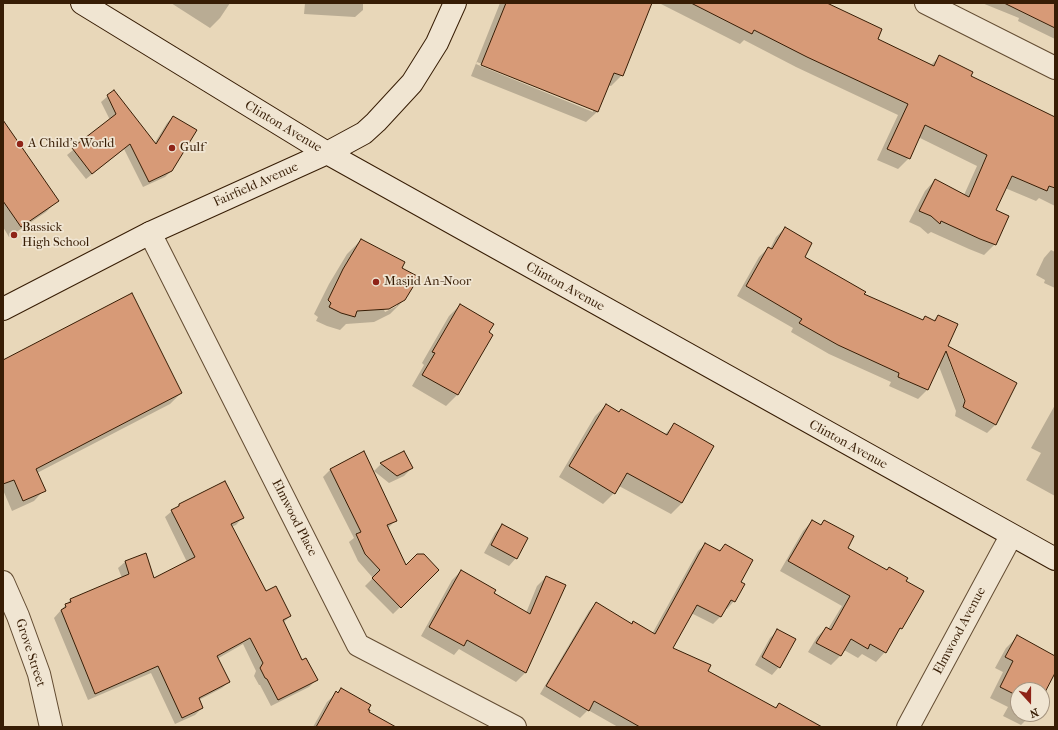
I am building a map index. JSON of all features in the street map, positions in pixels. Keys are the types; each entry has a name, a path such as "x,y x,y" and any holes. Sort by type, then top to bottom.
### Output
{"street":[{"name":"Clinton Avenue","path":"82,3 327,153 1011,536 1055,559"},
{"name":"Fairfield Avenue","path":"3,309 150,233 327,153 364,133 412,84 437,43 455,3"},
{"path":"926,3 1055,68"},
{"name":"Elmwood Place","path":"150,233 358,645 516,727"},
{"name":"Elmwood Avenue","path":"908,727 1011,536"},
{"name":"Grove Street","path":"3,582 18,616 39,674 51,727"}],"building":[{"path":"506,3 652,3 623,76 614,73 598,112 481,65"},
{"path":"691,3 827,3 882,29 878,39 934,66 939,55 973,72 971,76 1055,117 1055,188 1049,186 1047,191 1012,176 996,210 1009,216 996,245 941,221 940,224 931,216 919,211 935,179 969,197 987,155 925,125 910,159 887,149 908,104 807,57 754,30 752,34"},
{"path":"1004,3 1055,3 1055,28"},
{"path":"114,90 156,144 173,116 197,130 172,171 149,182 130,144 92,174 72,148 116,114 107,95"},
{"path":"3,120 59,201 21,227 3,201"},
{"path":"785,227 812,243 805,257 866,292 864,294 923,320 925,316 935,321 938,315 958,324 948,346 1017,383 996,425 963,407 965,401 946,351 928,390 898,377 899,373 838,345 799,323 802,319 746,286 768,247 772,249"},
{"name":"Masjid An-Noor","path":"361,239 405,262 402,268 419,277 405,300 389,309 357,311 355,317 341,313 329,307 331,303 328,300 343,269"},
{"path":"132,293 182,393 36,469 46,491 23,501 14,480 3,484 3,360"},
{"path":"460,304 494,324 489,332 493,335 458,395 422,375 435,353 432,352"},
{"path":"606,404 619,412 621,409 667,435 674,423 714,446 682,503 627,473 615,494 569,466"},
{"path":"364,451 397,521 387,525 406,565 417,554 424,554 439,570 401,608 372,578 380,570 365,554 356,534 361,532 330,469"},
{"path":"404,451 413,468 397,476 380,463"},
{"path":"225,481 244,518 231,524 266,591 276,586 291,616 283,620 302,660 306,658 318,680 278,700 260,668 263,663 250,638 217,656 230,682 199,698 203,708 182,718 158,666 95,694 61,610 66,607 65,604 71,602 70,599 129,574 125,561 146,553 154,578 195,557 171,510 179,506 179,504"},
{"path":"812,520 821,525 824,520 854,536 848,548 887,570 889,567 908,578 906,581 924,591 886,653 870,644 868,649 851,639 841,656 816,643 826,627 831,630 850,596 788,561"},
{"path":"502,524 528,538 517,559 491,545"},
{"path":"705,543 720,551 725,544 753,560 741,582 745,584 735,602 731,600 721,617 697,605 673,648 711,665 708,671 776,708 779,703 822,727 640,727 594,701 589,711 546,686 596,602 632,624 633,621 655,634"},
{"path":"461,570 496,590 494,593 530,614 546,576 566,585 526,673 467,640 464,646 429,627"},
{"path":"777,629 796,639 780,668 762,657"},
{"path":"1017,635 1055,656 1055,673 1050,683 1010,682 1010,692 1000,687 1013,661 1005,657"},
{"path":"341,688 371,705 368,710 370,710 369,712 396,727 316,727 336,691 338,693"}],"place":[{"name":"A Child's World","path":"20,144"},
{"name":"Gulf","path":"172,148"},
{"name":"Bassick High School","path":"14,235"},
{"name":"Masjid An-Noor","path":"376,282"}]}
